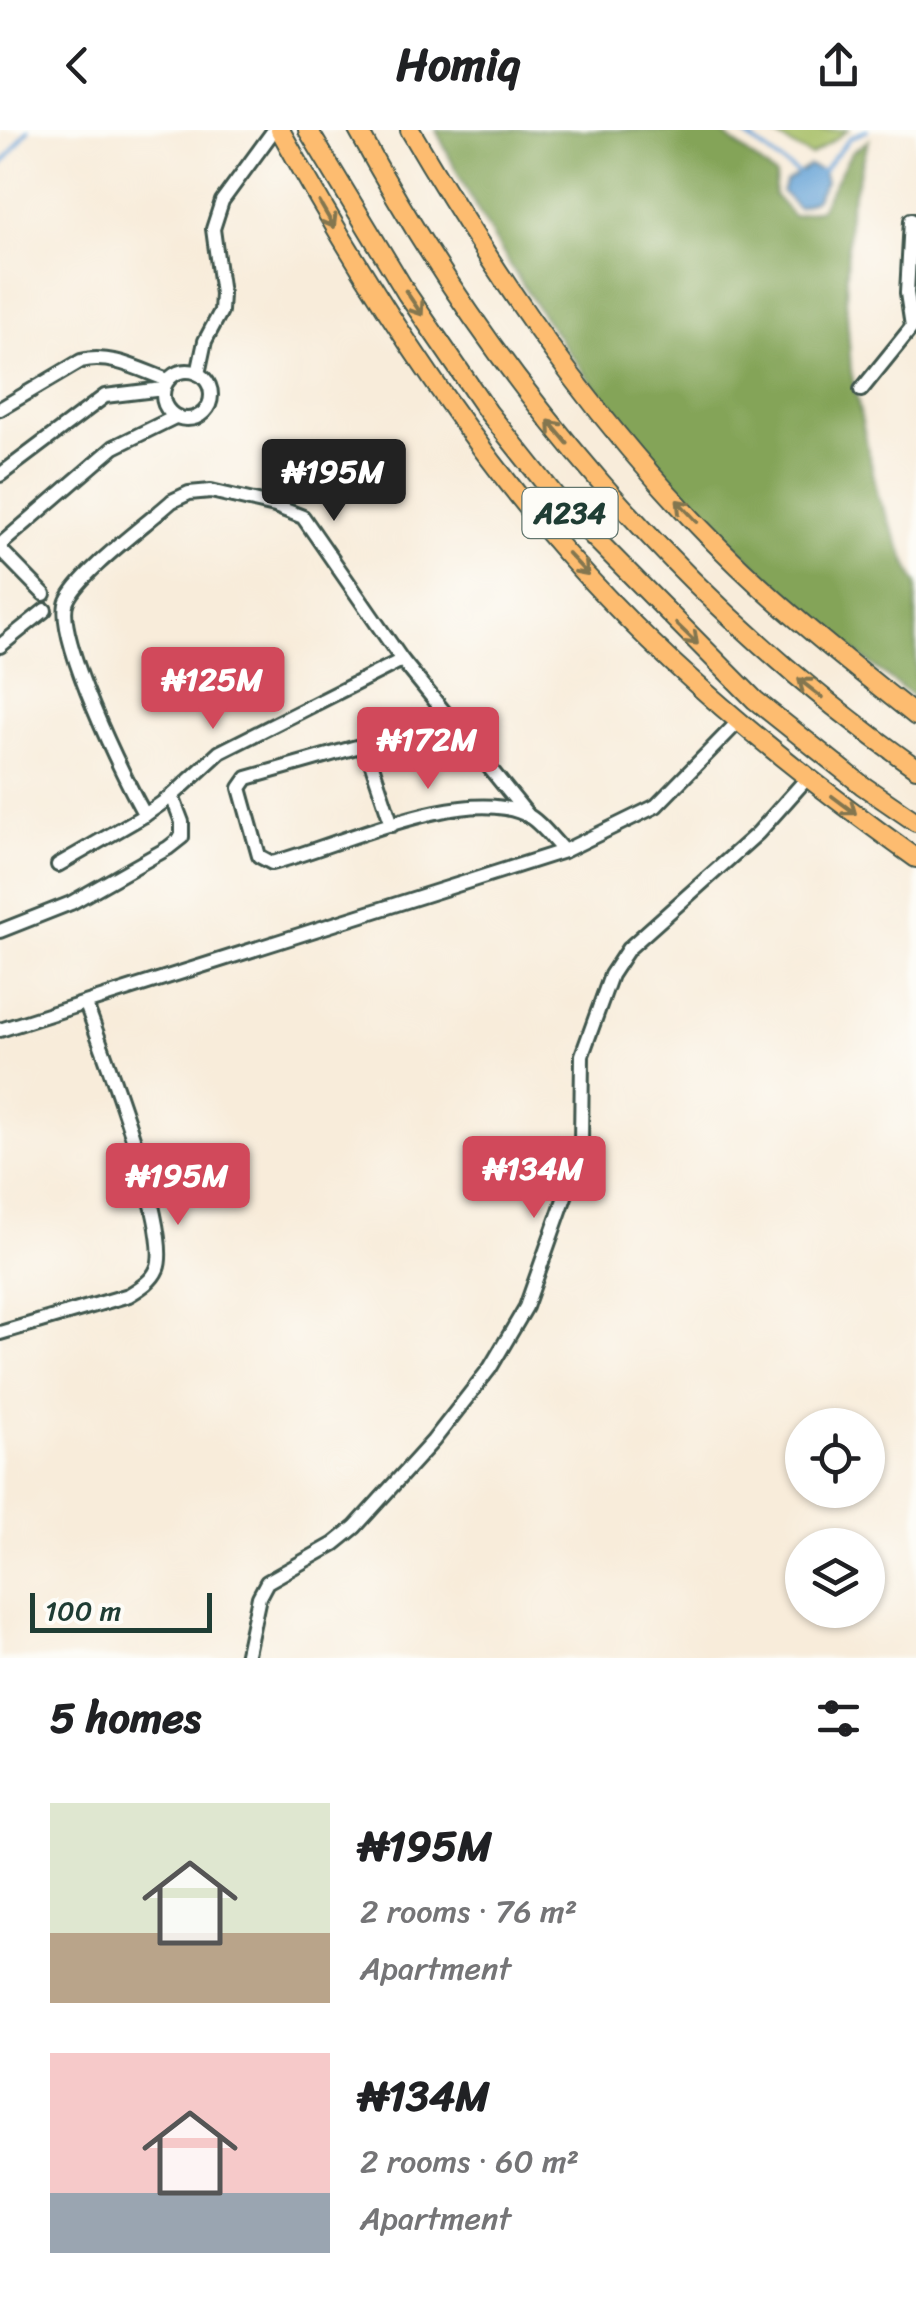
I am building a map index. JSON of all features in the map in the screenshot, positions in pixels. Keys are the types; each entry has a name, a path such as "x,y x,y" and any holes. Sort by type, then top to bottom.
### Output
{"highway":[{"path":"277,130 404,340 476,443 550,535 642,633 738,722 916,858"},
{"name":"A234","path":"308,130 417,309 488,412 563,506 755,700 916,822"},
{"name":"A234","path":"358,130 452,286 533,402 617,502 712,602 801,681 916,768"},
{"path":"410,130 532,326 609,423 762,588 916,716"}],"street":[{"path":"198,374 205,341 221,311 213,229 222,201 277,130"},
{"path":"861,390 914,324 907,293 911,220"},
{"path":"0,409 94,358 106,358 166,384"},
{"path":"0,475 106,396 166,384 188,371 206,381 210,402 196,418 175,416 167,410 166,384"},
{"path":"44,594 0,547 114,447 175,416"},
{"path":"145,815 106,739 79,668 66,602 82,582 172,501 188,492 211,491 303,517 402,660 527,814 564,851"},
{"path":"0,646 45,610"},
{"path":"58,865 145,815 220,752 402,660"},
{"path":"0,1030 564,851 656,806 738,722"},
{"path":"392,826 370,759 360,746 247,778 240,788 259,856 272,863 392,826 448,808 491,806 527,814"},
{"path":"246,1658 266,1582 334,1544 355,1527 434,1442 490,1368 526,1306 581,1144 582,1056 612,975 628,949 758,833 808,777"},
{"path":"0,931 72,903 168,848 182,837 183,829 172,796"},
{"path":"0,1334 129,1295 146,1284 157,1268 160,1248 152,1207 86,1004"}],"green space":[{"path":"436,130 718,130 776,176 774,195 793,216 820,209 851,153 869,140 849,210 846,299 851,371 878,496 916,584 916,699 770,578 703,513 641,444 529,295 480,215"},
{"path":"765,130 848,130 811,156"}],"water":[{"path":"809,166 823,171 826,182 815,200 798,208 782,192 786,182"}],"waterway":[{"path":"0,167 28,130"},
{"path":"738,130 800,175"},
{"path":"819,172 850,138 867,130"}]}
